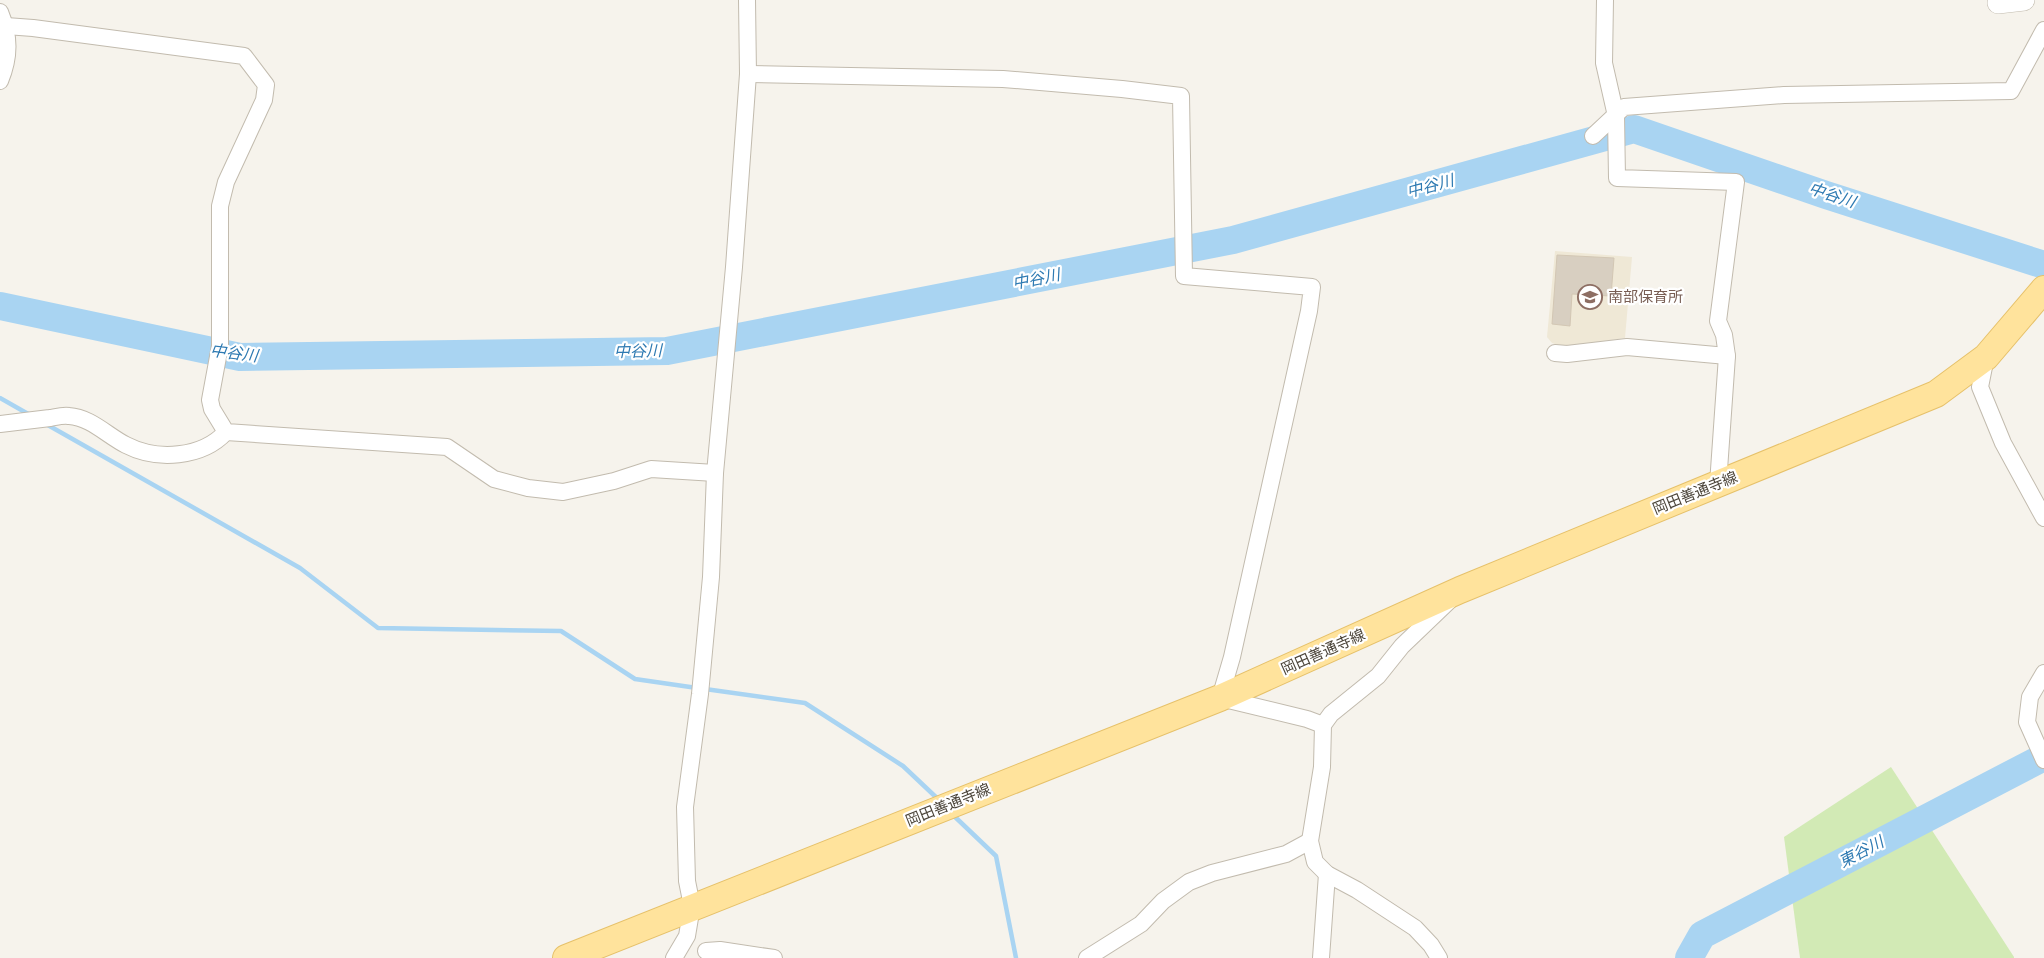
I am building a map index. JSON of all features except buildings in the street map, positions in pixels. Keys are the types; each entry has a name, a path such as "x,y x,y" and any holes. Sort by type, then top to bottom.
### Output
{"main road":[{"name":"岡田善通寺線","path":"566,958 692,906 1220,698 1460,590 1936,394 1986,357 2044,289"}],"street":[{"path":"674,958 687,936 692,906 687,881 685,807 707,634 712,577 715,473 734,267 748,74 747,0"},
{"path":"1606,0 1604,63 1616,116 1617,178 1736,182 1718,321 1724,335 1727,356 1718,484"},
{"path":"1998,3 2024,0"},
{"path":"0,81 6,67 8,50 3,19 33,28 244,56 266,85 264,100 226,182 220,206 220,346 210,400 212,409 226,432"},
{"path":"1593,136 1624,107 1784,96 2011,91 2044,30"},
{"path":"748,74 1003,79 1181,96 1184,276 1312,288 1309,311 1232,657 1220,698 1307,718 1324,725"},
{"path":"1555,352 1567,354 1627,347 1727,356"},
{"path":"1986,357 1980,387 2003,442 2044,518"},
{"path":"0,424 68,416 85,420 127,446 171,456 186,454 201,448 221,438 226,432"},
{"path":"226,432 447,447 494,479 528,488 563,492 614,481 651,469 715,473"},
{"path":"1439,958 1431,945 1415,928 1357,890 1327,874 1315,862 1310,841 1322,767 1324,725 1331,714 1378,676 1402,646 1460,590"},
{"path":"2044,674 2030,697 2027,722 2044,760"},
{"path":"1087,958 1134,930 1163,901 1189,882 1212,873 1286,854 1310,841"},
{"path":"1321,958 1327,874"},
{"path":"687,936 708,954 720,950 774,958"}],"shaded area":[{"name":"南部保育所","path":"1555,251 1632,257 1625,338 1564,347 1552,343 1547,337"}],"green space":[{"path":"1891,767 2014,958 1800,958 1784,837"}],"waterway":[{"name":"中谷川","path":"0,306 240,357 667,351 1233,240 1634,129 1826,195 2044,265"},
{"path":"0,398 30,415"},
{"path":"46,424 300,568 378,628 561,631 635,679 697,688"},
{"path":"705,689 805,703 903,766 939,800"},
{"name":"東谷川","path":"1689,958 1702,935 2044,757"},
{"path":"953,815 996,856 1016,958"}],"place":[{"name":"南部保育所","path":"1590,297"}]}
